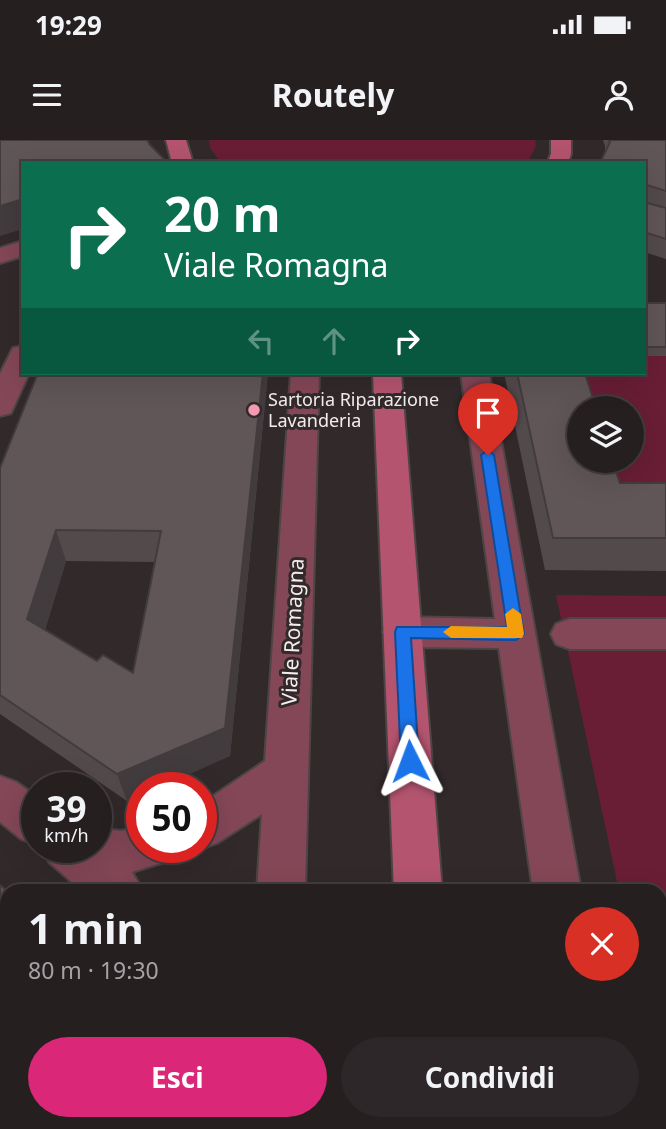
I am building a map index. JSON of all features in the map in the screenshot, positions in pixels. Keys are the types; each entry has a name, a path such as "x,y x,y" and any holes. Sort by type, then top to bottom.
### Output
{"main road":[{"path":"176,140 182,161"},
{"path":"558,161 561,140"},
{"path":"387,375 418,884"}],"street":[{"path":"0,256 21,249"},
{"path":"0,407 21,359"},
{"name":"Viale Romagna","path":"281,884 305,375"},
{"path":"475,375 556,884"},
{"path":"402,632 516,634"},
{"path":"570,634 666,634"},
{"path":"217,819 286,771"},
{"path":"85,863 110,884"}],"shaded area":[{"path":"209,140 535,140 536,146 528,161 220,161 210,148"},
{"path":"646,356 666,356 666,516 609,516 597,473 644,473 644,396 575,396 568,375 646,375"},
{"path":"556,595 666,596 666,884 618,884"}],"building":[{"path":"0,140 147,140 166,161 21,161 21,200 0,206"},
{"path":"609,140 666,140 666,191 647,185 647,203 666,208 666,239 646,233 646,161 601,161"},
{"path":"646,303 666,303 666,347 646,347"},
{"path":"37,375 263,375 225,728 117,774 0,695 0,468","holes":["56,530 161,531 133,673 103,655 97,661 27,619"]},
{"path":"517,375 586,375 592,396 567,396 567,473 617,473 620,483 666,483 666,538 553,538"}],"slow traffic":[{"path":"451,632 516,634 513,614"}],"place":[{"name":"Sartoria Riparazione Lavanderia","path":"254,410"}],"route":[{"path":"410,761 402,632 516,634 488,455"}]}
